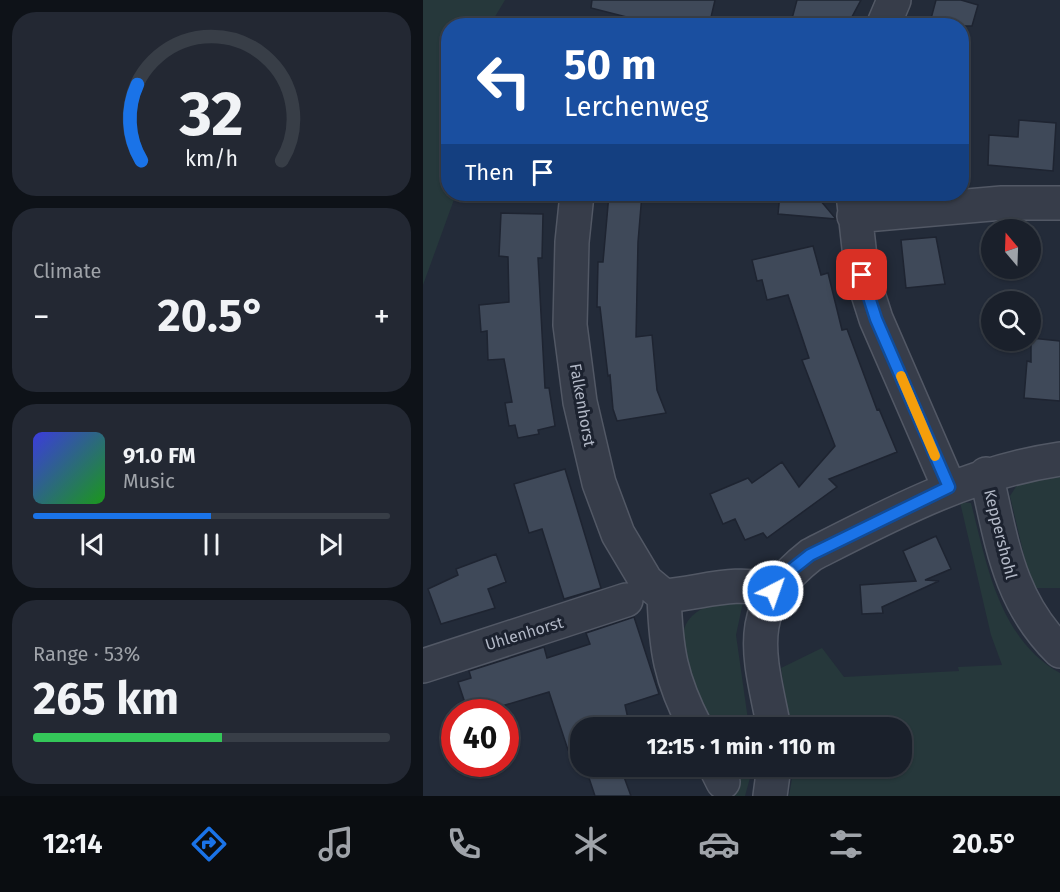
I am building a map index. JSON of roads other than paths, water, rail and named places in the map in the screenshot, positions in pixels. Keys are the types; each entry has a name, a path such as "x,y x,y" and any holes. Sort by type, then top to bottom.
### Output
{"street":[{"path":"886,18 894,0"},
{"name":"Falkenhorst","path":"577,201 570,325 580,402 599,483 618,534 646,581 664,596"},
{"path":"949,487 876,319 862,275 854,205 1060,203"},
{"path":"772,717 759,638 763,616 773,591 791,570 810,555 949,487 986,474 1060,459"},
{"name":"Keppershohl","path":"986,474 1012,580 1024,608 1042,633 1060,651"},
{"path":"691,717 674,678 667,652 664,596 693,594 737,584 755,585 773,591"},
{"name":"Uhlenhorst","path":"423,666 626,600"},
{"path":"770,796 773,777"}]}
